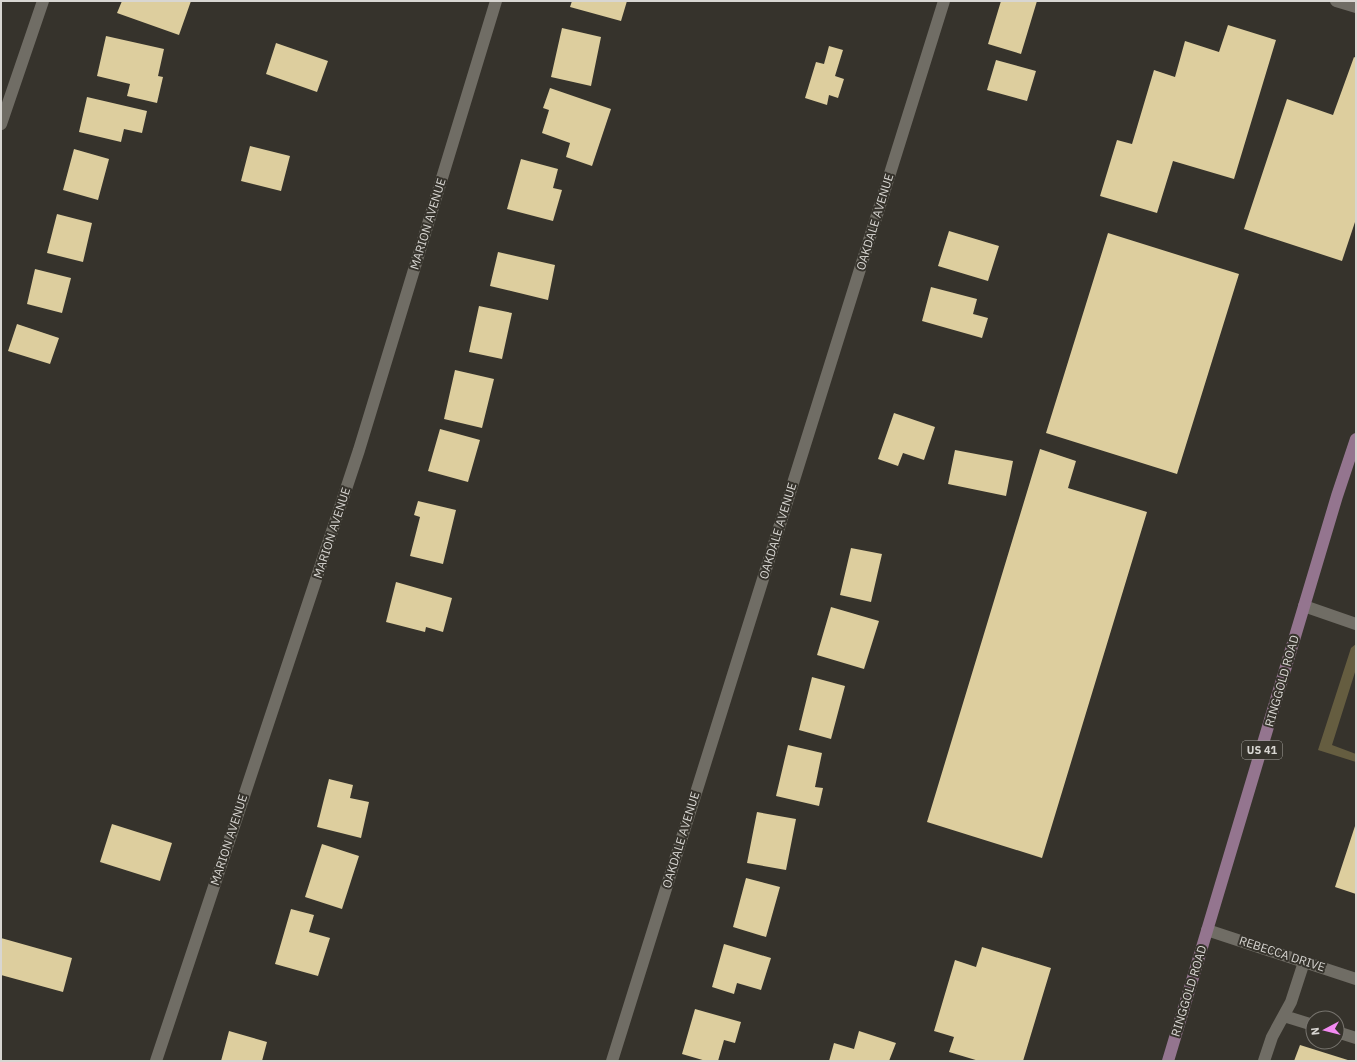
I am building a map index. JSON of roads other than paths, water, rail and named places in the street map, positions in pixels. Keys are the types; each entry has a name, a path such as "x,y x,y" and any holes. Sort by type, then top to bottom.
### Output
{"main road":[{"name":"RINGGOLD ROAD","path":"1168,1061 1336,496 1356,439"}],"street":[{"path":"1,124 43,1"},
{"name":"MARION AVENUE","path":"156,1061 360,450 496,1"},
{"name":"OAKDALE AVENUE","path":"612,1061 944,1"},
{"path":"1336,1 1356,7"},
{"path":"1304,606 1356,624"},
{"name":"REBECCA DRIVE","path":"1207,930 1356,979"},
{"path":"1264,1061 1272,1037 1291,1002 1304,962"},
{"path":"1284,1016 1305,1023"},
{"path":"1345,1035 1356,1038"}]}
